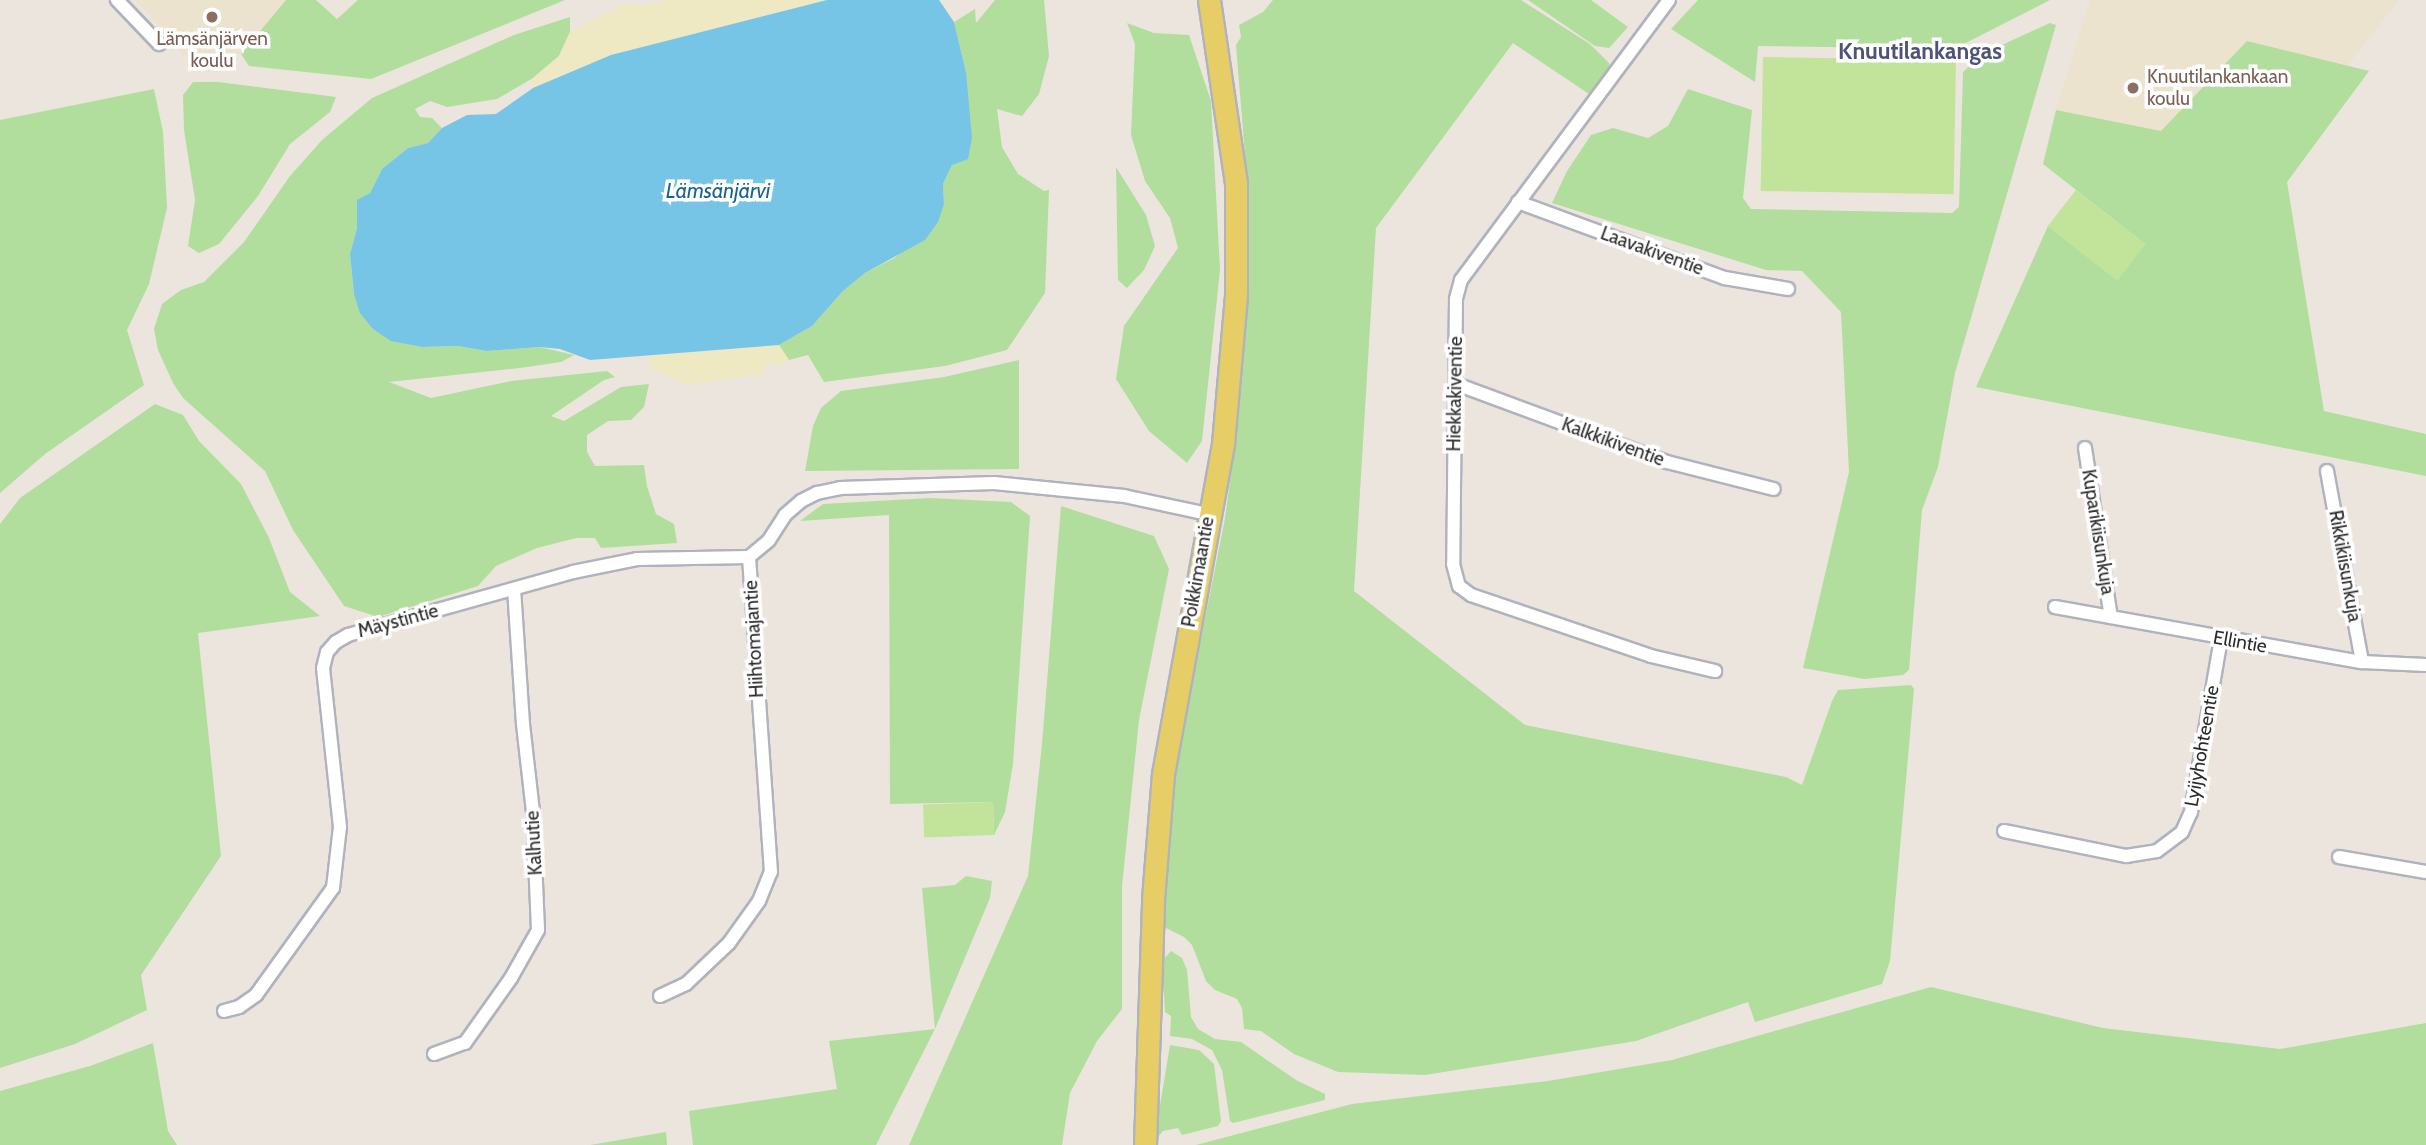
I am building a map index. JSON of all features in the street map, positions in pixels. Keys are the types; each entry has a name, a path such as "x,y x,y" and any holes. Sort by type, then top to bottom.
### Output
{"main road":[{"name":"Poikkimaantie","path":"1145,1145 1153,900 1163,774 1229,404 1236,294 1236,197 1209,0"}],"street":[{"path":"117,0 159,44"},
{"name":"Hiekkakiventie","path":"1669,0 1461,280 1456,299 1453,565 1459,586 1471,595 1651,656 1714,671"},
{"name":"Laavakiventie","path":"1518,202 1725,278 1788,289"},
{"name":"Kalkkikiventie","path":"1456,384 1667,462 1774,489"},
{"name":"Kuparikiisunkuja","path":"2085,449 2111,617"},
{"name":"Rikkikiisunkuja","path":"2328,471 2362,662"},
{"name":"Hiihtomajantie","path":"660,996 686,984 729,943 760,901 771,872 757,709 749,557 769,540 785,515 801,501 817,493 841,488 994,483 1124,496 1208,514"},
{"name":"Mäystintie","path":"224,1011 239,1007 256,995 333,888 340,827 323,668 327,652 348,635 573,572 638,559 749,557"},
{"name":"Kalhutie","path":"434,1054 464,1043 470,1037 511,978 538,930 533,812 523,724 514,590"},
{"name":"Ellintie","path":"2056,607 2221,639 2362,662 2426,665"},
{"name":"Lyijyhohteentie","path":"2004,831 2126,856 2157,851 2182,832 2191,812 2221,639"},
{"path":"2339,857 2426,872"}],"shaded area":[{"name":"Lämsänjärven koulu","path":"134,0 286,0 241,54 184,57 169,34"},
{"name":"Knuutilankankaan koulu","path":"2090,0 2399,0 2348,65 2247,41 2161,132 2056,110"}],"green space":[{"path":"286,0 316,0 337,19 358,0 565,0 371,79 249,66 241,54"},
{"path":"995,0 1044,0 1049,56 1039,94 1022,116 997,109 1002,147 1018,174 1044,191 1049,190 1045,293 1007,350 945,366 824,382 808,355 789,360 779,345 812,326 843,291 865,273 896,257 944,204 943,184 952,165 966,72 954,22 975,9 976,23"},
{"path":"1273,0 1521,0 1590,44 1609,63 1610,68 1589,94 1513,43 1376,228 1354,591 1525,725 1786,777 1802,785 1838,690 1911,685 1914,689 1890,961 1882,984 1755,1022 1748,1002 1636,1041 1425,1075 1338,1072 1294,1054 1261,1031 1244,1029 1242,1008 1237,999 1215,990 1206,981 1192,945 1184,937 1166,928 1163,921 1174,775 1225,518 1235,444 1247,292 1247,179 1236,45 1241,37 1239,25 1263,12"},
{"path":"1528,0 1591,0 1628,27 1609,48 1595,46"},
{"path":"1698,0 2050,0 1954,49 1758,46 1755,82 1671,29"},
{"path":"570,17 570,32 559,56 533,78 497,99 447,107 430,101 415,109 420,117 432,118 442,128 428,143 408,148 382,169 370,193 357,201 357,228 350,254 354,294 423,347 458,346 487,351 540,347 574,355 561,362 520,368 389,382 431,398 511,381 607,371 615,377 604,380 551,416 564,421 621,387 649,384 644,407 631,420 608,421 587,435 587,452 595,466 644,465 656,514 674,524 677,543 601,548 595,538 576,538 537,548 496,566 478,586 378,617 344,606 293,530 265,471 183,398 173,383 158,350 154,329 162,304 181,290 204,282 244,242 290,176 322,140 372,98 514,35"},
{"path":"1127,23 1154,33 1189,35 1211,101 1220,270 1202,441 1187,463 1149,431 1116,379 1124,326 1178,248 1170,218 1145,181 1131,135 1135,44"},
{"path":"2050,23 2056,25 1955,373 1938,467 1922,510 1909,670 1903,675 1864,679 1803,668 1849,472 1841,312 1802,271 1766,270 1552,203 1567,171 1591,135 1613,128 1648,138 1668,126 1688,89 1752,110 1743,198 1751,209 1952,213 1959,207 1963,72 1982,54"},
{"path":"2247,41 2369,71 2287,182 2324,411 2426,434 2426,476 1976,387 2048,226 2117,280 2145,244 2043,164 2056,110 2161,131"},
{"path":"1763,57 1956,60 1954,194 1761,191"},
{"path":"193,82 218,82 336,97 330,112 290,144 258,196 219,244 199,253 188,246 195,200 184,130 183,95"},
{"path":"154,89 163,132 167,208 149,284 127,330 144,385 45,454 0,493 0,120"},
{"path":"1116,167 1146,215 1155,246 1144,270 1127,288 1118,280"},
{"path":"2076,190 2145,244 2117,280 2048,226"},
{"path":"1019,360 1019,469 805,471 813,426 821,408 841,391 944,377"},
{"path":"155,404 183,415 199,441 241,484 269,538 290,592 320,616 198,633 221,856 141,975 147,1010 75,1044 0,1068 0,524 20,498"},
{"path":"930,498 1011,502 1030,516 1013,764 1005,812 994,835 993,802 890,804 889,515 800,521 823,504"},
{"path":"1061,506 1154,536 1169,569 1139,720 1122,886 1122,1009 1097,1041 1070,1093 1062,1145 909,1145 1028,876 1042,744"},
{"path":"993,802 994,835 924,837 923,804"},
{"path":"966,876 992,881 990,898 935,1029 922,888 955,885"},
{"path":"1171,951 1182,958 1187,970 1191,1017 1198,1029 1215,1039 1241,1042 1296,1080 1325,1094 1325,1100 1233,1123 1230,1121 1222,1070 1212,1050 1192,1039 1170,1036 1171,1016 1165,1012 1162,961"},
{"path":"1931,987 2103,1028 2280,1049 2426,1023 2426,1145 1196,1145 1352,1104 1548,1081 1672,1060"},
{"path":"935,1029 876,1145 693,1145 689,1111 837,1089 829,1041"},
{"path":"153,1043 168,1131 177,1145 0,1145 0,1091 90,1066"},
{"path":"1170,1045 1199,1050 1214,1064 1221,1121 1218,1126 1182,1135 1178,1128 1163,1131 1154,1142"},
{"path":"666,1132 667,1145 590,1145"}],"sand":[{"path":"666,0 827,0 611,55 533,88 533,78 559,56 570,32 624,4 644,6"},
{"path":"779,345 789,360 780,365 768,362 763,374 685,385 650,368 649,356"}],"water":[{"name":"Lämsänjärvi","path":"827,0 939,0 954,22 966,72 972,138 968,159 952,165 943,184 944,204 938,222 925,240 865,273 843,291 812,326 779,345 590,360 560,349 540,347 487,351 458,346 423,347 391,341 373,329 360,313 354,294 350,254 357,228 357,200 370,193 382,169 408,148 428,143 442,128 467,115 496,114 533,88 611,55"}],"place":[{"name":"Lämsänjärven koulu","path":"212,17"},
{"name":"Knuutilankankaan koulu","path":"2133,88"}],"district":[{"name":"Knuutilankangas","path":"1920,51"}]}
